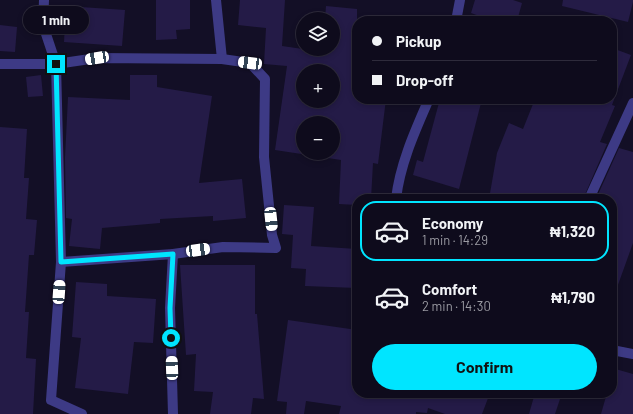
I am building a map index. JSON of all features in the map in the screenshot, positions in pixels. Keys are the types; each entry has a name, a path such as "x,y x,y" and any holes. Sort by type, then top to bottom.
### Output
{"street":[{"path":"44,0 44,25 56,64 61,262 51,400 82,414"},
{"path":"216,0 222,59"},
{"path":"457,16 460,0"},
{"path":"0,64 56,64 97,58 222,59 250,63 265,79 264,157 272,235 276,248 223,247 173,254 61,262"},
{"path":"397,194 399,178 427,104"},
{"path":"591,194 633,104"},
{"path":"173,254 170,308 173,414"},
{"path":"617,351 633,354"}],"building":[{"path":"156,0 190,0 190,29 176,30 177,39 156,40"},
{"path":"240,0 285,0 282,46 296,48 296,56 340,56 340,12 326,12 326,6 357,9 357,16 352,16 352,104 385,104 378,164 373,163 371,194 352,194 352,205 339,204 341,160 340,116 296,116 296,153 275,150 287,66 264,64 266,28 238,25"},
{"path":"475,0 513,0 522,3 518,16 479,16 471,13"},
{"path":"563,0 633,0 628,22 617,19 617,16 603,16 562,6"},
{"path":"66,6 125,10 122,46 64,42"},
{"path":"0,25 17,27 15,52 0,51"},
{"path":"617,50 631,55 617,92"},
{"path":"41,75 43,96 28,97 26,77"},
{"path":"130,75 157,75 157,87 212,96 199,183 242,179 246,218 213,221 213,216 160,219 160,223 102,228 100,249 69,246 72,219 66,218 65,158 68,97 130,100"},
{"path":"439,104 481,104 459,189 413,175 417,160 423,162"},
{"path":"533,104 612,104 615,106 600,142 607,144 585,194 490,194 497,153 509,123 523,129"},
{"path":"0,127 27,129 24,178 29,178 26,219 37,220 34,255 29,255 25,312 29,312 26,358 36,359 33,414 0,414"},
{"path":"619,148 633,152 633,243 617,288 617,194 598,194"},
{"path":"284,205 314,207 311,246 352,249 352,288 305,286 306,269 291,268 293,235 282,234"},
{"path":"180,265 255,265 255,314 257,314 264,399 253,398 251,414 210,414 213,392 194,391 196,354 186,355"},
{"path":"76,282 107,284 107,296 156,299 153,343 134,342 128,394 75,388 81,338 72,337"},
{"path":"288,320 352,329 352,398 488,398 482,414 445,414 428,408 427,413 416,412 416,414 339,414 341,406 306,401 304,414 286,414 287,402 277,401"},
{"path":"617,369 633,374 633,414 601,414 606,398 617,398"},
{"path":"534,398 560,398 555,414 529,414"}],"route":[{"path":"56,64 61,262 173,254 170,308 171,338"}]}
